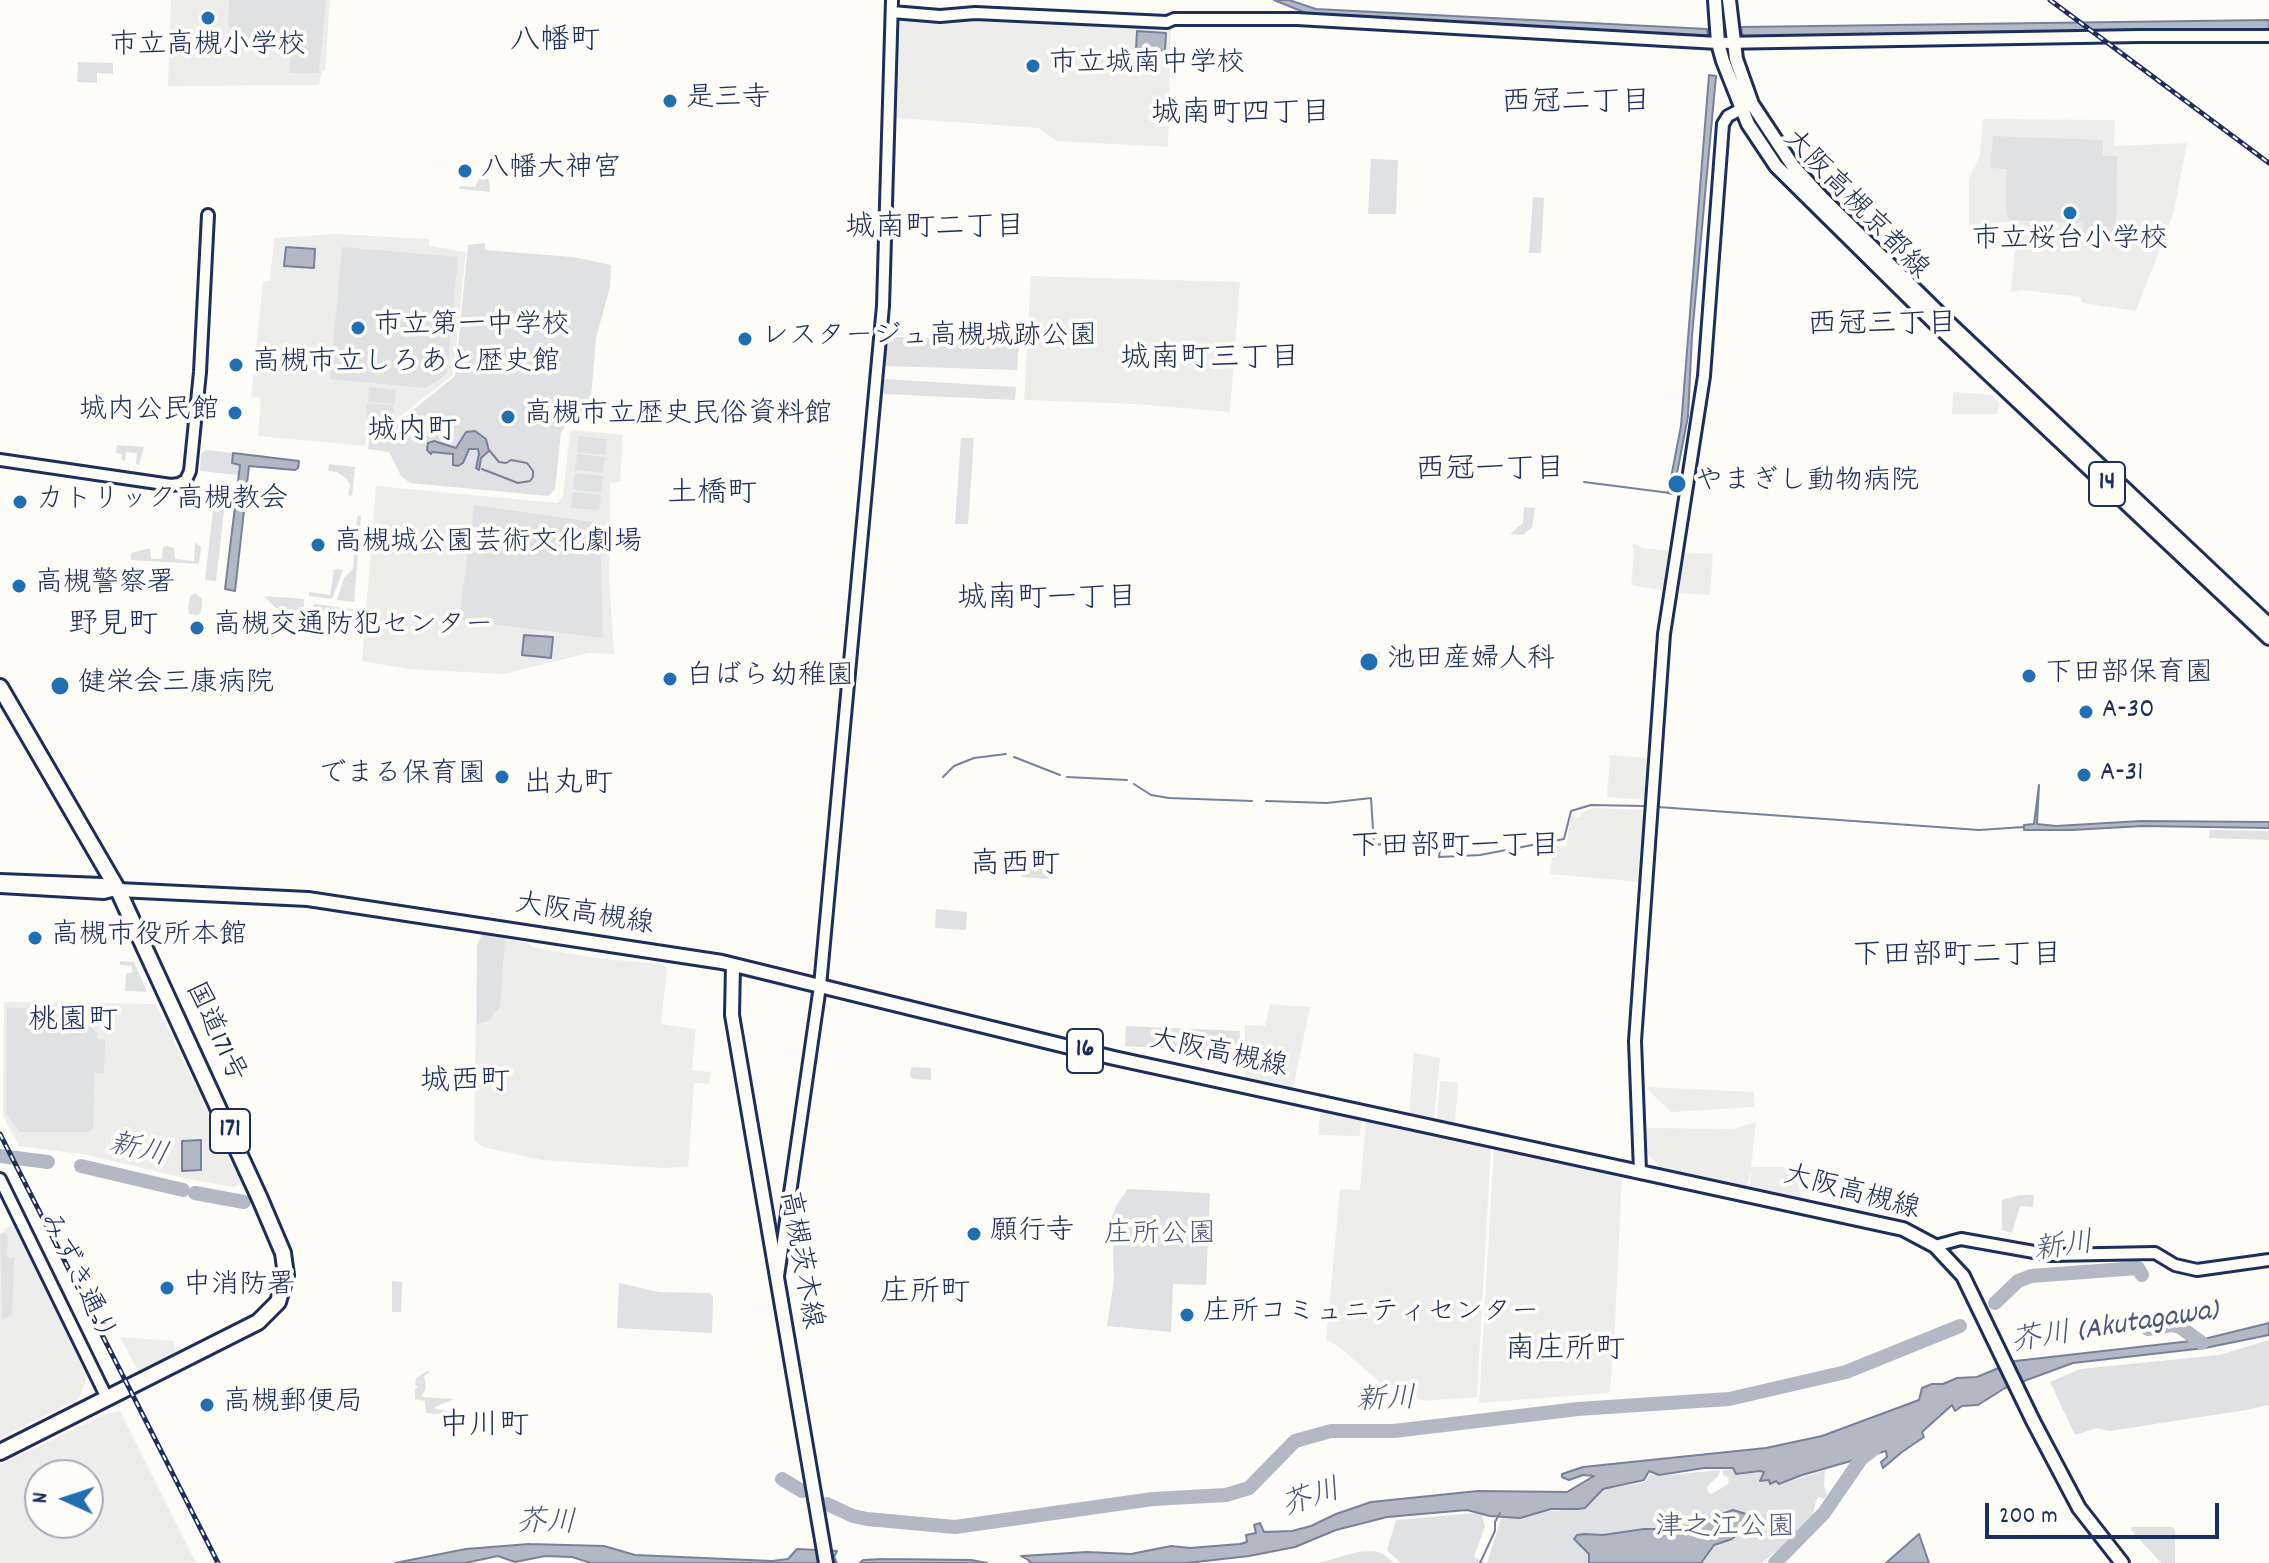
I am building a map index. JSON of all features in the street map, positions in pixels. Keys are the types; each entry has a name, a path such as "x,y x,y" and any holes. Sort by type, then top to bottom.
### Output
{"highway":[{"name":"国道171号","path":"0,687 118,890 260,1199 283,1253 286,1275 278,1302 262,1320 0,1452"}],"main road":[{"name":"大阪高槻京都線","path":"1715,0 1717,36 1747,106"},
{"name":"大阪高槻京都線","path":"1729,0 1732,36 1748,124 1776,166 2269,638"},
{"name":"大阪高槻京都線","path":"1946,328 2269,625"},
{"name":"大阪高槻線","path":"118,890 320,901 733,965 1114,1058 1903,1229 1935,1246 1963,1276 2027,1410 2079,1508 2122,1563"},
{"name":"高槻茨木線","path":"733,965 732,1015 826,1563"}],"street":[{"path":"777,1278 820,986 884,295 892,6 940,16 975,13 1167,22 1174,19 1297,19 1717,36 2269,36"},
{"path":"1640,1171 1635,1041 1664,634 1704,376 1723,124 1728,116 1747,106"},
{"path":"0,460 171,485 186,480 190,473 200,372 208,215"},
{"path":"0,880 102,884 118,890"},
{"path":"0,887 104,893 118,890"},
{"name":"みずき通り","path":"0,1179 107,1398"},
{"path":"1935,1246 1961,1239 2051,1255 2155,1253 2175,1265 2197,1270 2269,1260"}],"shaded area":[{"path":"171,0 330,0 325,71 322,71 319,85 168,86"},
{"path":"1274,0 1289,0 1316,9 1707,29 1708,37 1311,15"},
{"name":"市立城南中学校","path":"975,16 1171,29 1168,147 1057,141 1039,128 894,118 897,17"},
{"path":"2269,20 2269,29 1743,37 1741,27"},
{"path":"1137,31 1166,33 1165,51 1136,49"},
{"path":"1709,75 1716,76 1692,336 1688,416 1673,494 1668,493 1681,426"},
{"name":"市立桜台小学校","path":"1983,119 2115,120 2114,146 2187,143 2173,215 2136,311 2082,303 2081,297 2022,290 2011,292 2018,221 1969,225 1969,179 1980,155"},
{"name":"市立第一中学校","path":"337,234 429,239 429,246 466,252 453,375 389,425 367,425 365,446 258,436 261,398 251,397 263,281 270,281 274,238"},
{"path":"286,247 315,249 314,268 284,266"},
{"path":"1031,276 1240,282 1230,412 1136,404 1024,400"},
{"path":"1953,392 1992,395 2000,405 1996,414 1952,414"},
{"path":"475,431 486,439 489,451 481,458 479,470 476,468 478,449 469,449 463,463 458,466 453,465 453,454 431,454 427,450 428,443 434,441 456,448 466,432"},
{"path":"570,432 623,435 620,481 610,484 609,576 614,654 589,653 503,674 408,669 362,661 376,486 558,503 563,495"},
{"path":"233,453 299,461 295,470 249,466 235,591 225,589 240,465 232,463"},
{"path":"1632,543 1643,548 1673,551 1667,591 1631,585"},
{"path":"1688,553 1713,554 1710,595 1677,593 1683,556"},
{"path":"524,635 553,637 551,658 522,655"},
{"name":"池田産婦人科","path":"1360,650 1380,652 1378,672 1359,672"},
{"path":"1610,755 1649,758 1646,800 1607,797"},
{"path":"2039,785 2037,824 2269,822 2269,828 2143,826 2024,830 2024,825 2034,824"},
{"path":"1593,808 1647,810 1642,857 1639,857 1642,858 1640,882 1550,874 1553,846 1566,847 1571,816 1580,817 1581,813"},
{"path":"482,934 529,943 532,947 595,958 660,964 667,968 661,1024 696,1029 692,1070 711,1072 709,1084 694,1083 688,1167 541,1160 483,1147 474,1140 477,946"},
{"path":"4,1002 156,1004 242,1183 233,1187 87,1155 19,1146 3,1116"},
{"path":"1270,1004 1310,1007 1293,1089 1245,1078 1245,1025 1265,1026"},
{"path":"1414,1053 1440,1058 1434,1119 1409,1114"},
{"path":"1440,1081 1458,1083 1455,1124 1437,1120"},
{"path":"1647,1087 1754,1092 1754,1107 1671,1112"},
{"path":"1321,1109 1361,1118 1360,1136 1318,1135"},
{"path":"1366,1120 1491,1147 1477,1397 1424,1401 1383,1385 1337,1345 1326,1340 1340,1189 1360,1190"},
{"path":"1756,1122 1751,1167 1797,1167 1801,1200 1750,1189 1751,1169 1747,1188 1664,1172 1647,1153 1645,1128 1733,1129"},
{"path":"201,1140 201,1170 182,1171 182,1141"},
{"path":"1494,1148 1622,1175 1614,1345 1610,1391 1607,1393 1479,1403"},
{"path":"14,1224 87,1377 79,1399 0,1438 0,1234"},
{"path":"2269,1323 2269,1335 2205,1348 2073,1363 2005,1388 1978,1405 1962,1406 1955,1411 1952,1405 1922,1432 1924,1437 1883,1468 1881,1462 1887,1457 1886,1451 1779,1484 1776,1481 1770,1484 1769,1480 1760,1481 1764,1472 1736,1474 1733,1468 1704,1468 1659,1475 1649,1471 1644,1480 1603,1489 1585,1508 1551,1509 1520,1518 1490,1516 1467,1510 1387,1517 1336,1530 1295,1547 1187,1563 1029,1563 1021,1556 1087,1552 1131,1554 1171,1546 1190,1548 1240,1544 1247,1542 1246,1535 1256,1533 1254,1525 1260,1523 1264,1532 1292,1531 1371,1502 1478,1491 1567,1492 1594,1476 1583,1475 1569,1480 1562,1477 1562,1474 1583,1467 1766,1448 1822,1436 1919,1400 1922,1388 1932,1384 1977,1377 2015,1361 2200,1340"},
{"path":"120,1337 174,1341 176,1352 138,1371"},
{"path":"120,1411 196,1563 0,1563 0,1465 105,1414"},
{"path":"1733,1510 1746,1514 1746,1527 1732,1539 1714,1545 1701,1563 1589,1563 1589,1554 1574,1539 1584,1534 1679,1529"},
{"path":"1919,1534 1929,1563 1886,1563"},
{"path":"529,1544 604,1546 635,1555 772,1561 788,1559 797,1549 837,1551 834,1557 837,1563 591,1563 572,1557 545,1556 515,1562 498,1556 465,1563 395,1563 466,1549"},
{"path":"863,1560 987,1563 860,1563"}],"green space":[{"path":"229,0 326,0 319,73 290,73 290,51 234,49 235,32 228,26"},
{"path":"78,62 113,63 113,74 97,73 97,83 77,82"},
{"path":"1993,136 2103,140 2103,156 2117,156 2116,235 2082,239 2083,223 2010,220 2006,213 2006,169 1990,168"},
{"path":"1371,159 1398,160 1396,214 1368,214"},
{"path":"479,179 489,179 490,192 459,189 460,186 475,187"},
{"path":"1533,197 1544,198 1541,253 1529,253"},
{"path":"485,243 485,250 573,257 611,265 610,287 596,338 589,421 572,420 561,432 555,489 548,496 410,483 401,476 389,452 368,449 371,426 391,428 455,376 468,245"},
{"path":"342,247 458,257 447,374 425,388 330,379"},
{"path":"886,336 1019,344 1017,370 884,366"},
{"path":"285,344 299,346 297,366 283,365"},
{"path":"883,379 1016,387 1015,400 883,394"},
{"path":"369,387 396,390 395,404 368,402"},
{"path":"367,403 394,405 393,418 366,416"},
{"path":"578,436 607,439 605,455 577,452"},
{"path":"961,438 974,438 968,524 955,524"},
{"path":"117,445 144,447 139,465 136,464 137,453 126,452 125,461 122,460 122,454 116,453"},
{"path":"207,450 233,453 231,464 239,465 238,475 200,471 201,454"},
{"path":"577,454 605,457 603,473 575,470"},
{"path":"329,464 355,467 352,496 348,495 350,485 347,479 337,472 328,471"},
{"path":"575,473 603,476 601,492 573,490"},
{"path":"573,492 601,495 599,510 571,508"},
{"path":"215,493 226,494 216,581 205,580"},
{"path":"474,505 600,523 603,638 459,620"},
{"path":"1524,507 1535,508 1532,527 1523,535 1510,534 1523,523"},
{"path":"359,515 354,602 337,600 344,578 353,569"},
{"path":"195,542 201,547 199,564 131,560 131,553 150,548 151,559 162,559 163,547 167,546 174,548 175,559 194,561"},
{"path":"334,570 343,570 332,599 309,596 309,592 330,595"},
{"path":"195,593 202,599 200,614 196,615 189,614 188,609 190,596"},
{"path":"264,596 304,599 304,607 298,610 276,608"},
{"path":"315,604 353,609 325,608 323,617 352,622 352,625 272,612 303,616"},
{"path":"2210,830 2269,831 2269,840 2209,838"},
{"path":"1022,864 1047,865 1048,879 1021,877"},
{"path":"936,909 967,912 966,930 935,928"},
{"path":"482,934 505,939 500,1007 488,1021 477,1024 477,946"},
{"path":"120,961 134,962 147,992 125,991 126,973 132,973 132,966 120,965"},
{"path":"86,1007 85,1026 97,1033 97,1039 105,1040 104,1073 95,1073 93,1128 89,1132 19,1132 6,1113 7,1008"},
{"path":"1126,1026 1240,1031 1239,1053 1125,1046"},
{"path":"911,1067 931,1068 931,1080 913,1079 910,1076"},
{"name":"庄所公園","path":"1128,1189 1210,1193 1206,1285 1173,1284 1171,1332 1107,1326 1114,1280 1112,1216"},
{"path":"2034,1195 2033,1207 2020,1206 2012,1233 2002,1230 2002,1200"},
{"path":"5,1232 8,1237 7,1257 14,1258 12,1315 2,1320 0,1234"},
{"path":"392,1281 402,1282 401,1312 392,1312"},
{"path":"619,1283 659,1292 710,1293 713,1297 712,1333 617,1328"},
{"path":"2269,1340 2269,1405 2246,1410 2110,1431 2097,1428 2075,1435 2050,1382 2080,1369 2219,1355"},
{"path":"430,1372 424,1376 426,1388 421,1397 454,1399 435,1407 447,1411 447,1415 426,1413 425,1401 415,1399 415,1389 418,1387 415,1385 416,1378"},
{"name":"津之江公園","path":"1733,1469 1736,1475 1762,1472 1760,1482 1769,1481 1770,1484 1775,1481 1779,1485 1825,1470 1827,1496 1816,1500 1813,1516 1808,1523 1762,1563 1487,1563 1502,1516 1520,1518 1551,1511 1586,1509 1603,1490 1645,1482 1650,1474 1659,1476 1720,1470 1707,1487 1712,1494 1728,1484 1729,1478 1723,1475 1723,1470"},
{"path":"1482,1515 1485,1526 1474,1557 1486,1563 1401,1563 1387,1550 1396,1520"},
{"path":"2132,1527 2172,1527 2175,1530 2175,1563 2161,1563 2131,1530"},
{"path":"1374,1551 1394,1563 1319,1563 1357,1552"}],"waterway":[{"path":"482,469 518,483 530,481 533,477 527,463 511,460 499,462 489,450"},
{"path":"1584,482 1670,493"},
{"path":"943,777 954,766 974,758 1006,754"},
{"path":"1014,757 1060,775"},
{"path":"1067,777 1127,780"},
{"path":"1134,784 1151,795 1169,798 1252,801"},
{"path":"1266,801 1327,803 1371,798 1374,845 1400,842 1440,849 1439,857 1480,855 1564,839 1571,811 1591,805 1644,806"},
{"path":"1658,807 1979,830 2024,827"},
{"path":"2242,822 2269,822"},
{"name":"新川","path":"0,1156 48,1162"},
{"name":"新川","path":"81,1166 183,1190"},
{"name":"新川","path":"195,1193 244,1202"},
{"name":"新川","path":"1995,1303 2018,1281 2031,1276 2138,1268 2142,1275"},
{"name":"新川","path":"827,1504 867,1519 955,1527 1153,1499 1226,1495 1249,1488 1295,1441 1331,1431 1394,1431 1578,1409 1729,1399 1846,1372 1960,1326"},
{"name":"新川","path":"2148,1327 2180,1327 2202,1343"},
{"path":"1775,1563 1824,1513 1861,1459 1874,1449"},
{"name":"新川","path":"782,1479 802,1491"},
{"path":"1480,1563 1500,1513"}],"railway":[{"path":"2050,0 2269,163"},
{"path":"0,1134 218,1563"}],"place":[{"name":"市立高槻小学校","path":"208,18"},
{"name":"市立城南中学校","path":"1033,66"},
{"name":"是三寺","path":"670,101"},
{"name":"八幡大神宮","path":"465,171"},
{"name":"市立桜台小学校","path":"2070,213"},
{"name":"市立第一中学校","path":"358,328"},
{"name":"レスタージュ高槻城跡公園","path":"745,339"},
{"name":"高槻市立しろあと歴史館","path":"236,365"},
{"name":"城内公民館","path":"235,413"},
{"name":"高槻市立歴史民俗資料館","path":"508,417"},
{"name":"やまぎし動物病院","path":"1677,484"},
{"name":"カトリック高槻教会","path":"20,502"},
{"name":"高槻城公園芸術文化劇場","path":"318,545"},
{"name":"高槻警察署","path":"19,586"},
{"name":"高槻交通防犯センター","path":"197,628"},
{"name":"池田産婦人科","path":"1369,662"},
{"name":"下田部保育園","path":"2029,676"},
{"name":"白ばら幼稚園","path":"670,679"},
{"name":"健栄会三康病院","path":"60,686"},
{"name":"A-30","path":"2086,712"},
{"name":"A-31","path":"2084,775"},
{"name":"でまる保育園","path":"502,777"},
{"name":"高槻市役所本館","path":"35,938"},
{"name":"願行寺","path":"974,1234"},
{"name":"中消防署","path":"167,1288"},
{"name":"庄所コミュニティセンター","path":"1187,1315"},
{"name":"高槻郵便局","path":"207,1405"}],"district":[{"name":"八幡町","path":"555,44"},
{"name":"西冠二丁目","path":"1576,106"},
{"name":"城南町四丁目","path":"1241,117"},
{"name":"城南町二丁目","path":"935,231"},
{"name":"西冠三丁目","path":"1882,328"},
{"name":"城南町三丁目","path":"1210,362"},
{"name":"城内町","path":"412,434"},
{"name":"西冠一丁目","path":"1490,473"},
{"name":"土橋町","path":"712,497"},
{"name":"城南町一丁目","path":"1047,602"},
{"name":"野見町","path":"113,628"},
{"name":"出丸町","path":"568,787"},
{"name":"下田部町一丁目","path":"1455,850"},
{"name":"高西町","path":"1015,868"},
{"name":"下田部町二丁目","path":"1957,959"},
{"name":"桃園町","path":"73,1024"},
{"name":"城西町","path":"465,1085"},
{"name":"庄所町","path":"925,1296"},
{"name":"南庄所町","path":"1565,1353"},
{"name":"中川町","path":"484,1429"}],"water label":[{"name":"芥川 (Akutagawa)","path":"2115,1329"},
{"name":"芥川","path":"1312,1501"},
{"name":"芥川","path":"546,1526"}]}
